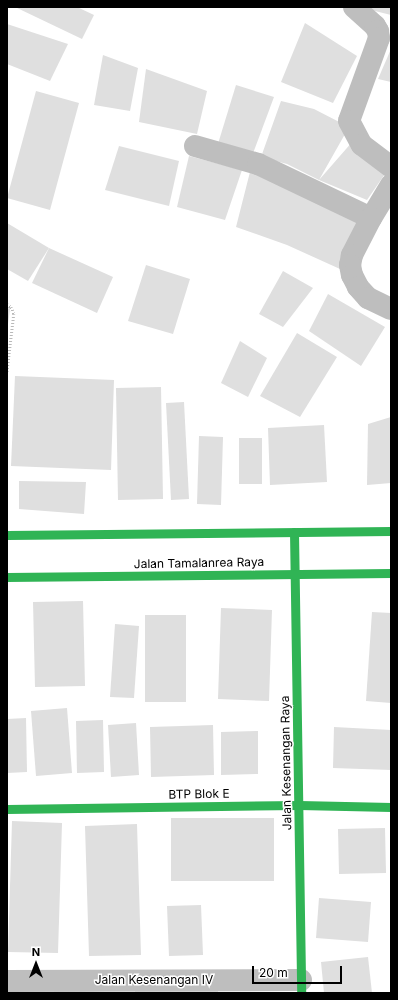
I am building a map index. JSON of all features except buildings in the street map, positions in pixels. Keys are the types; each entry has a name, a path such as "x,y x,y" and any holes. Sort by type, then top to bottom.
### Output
{"street":[{"path":"354,7 375,26 378,31 379,38 350,114 349,121 362,145 391,167"},
{"path":"195,146 258,164 371,218"},
{"path":"391,185 371,218 352,255 350,265 352,275 358,287 368,298 391,309"},
{"path":"7,535 391,531"},
{"name":"Jalan Kesenangan Raya","path":"294,532 301,987"},
{"name":"Jalan Tamalanrea Raya","path":"7,577 391,573"},
{"name":"BTP Blok E","path":"7,809 299,805 391,807"},
{"name":"Jalan Kesenangan IV","path":"7,981 129,987 301,987"}],"path":[{"path":"7,304 11,307 14,314 7,374"}],"traffic: fast":[{"path":"7,535 391,531"},
{"path":"294,532 301,993"},
{"path":"7,577 391,573"},
{"path":"7,809 299,805 391,807"}]}
